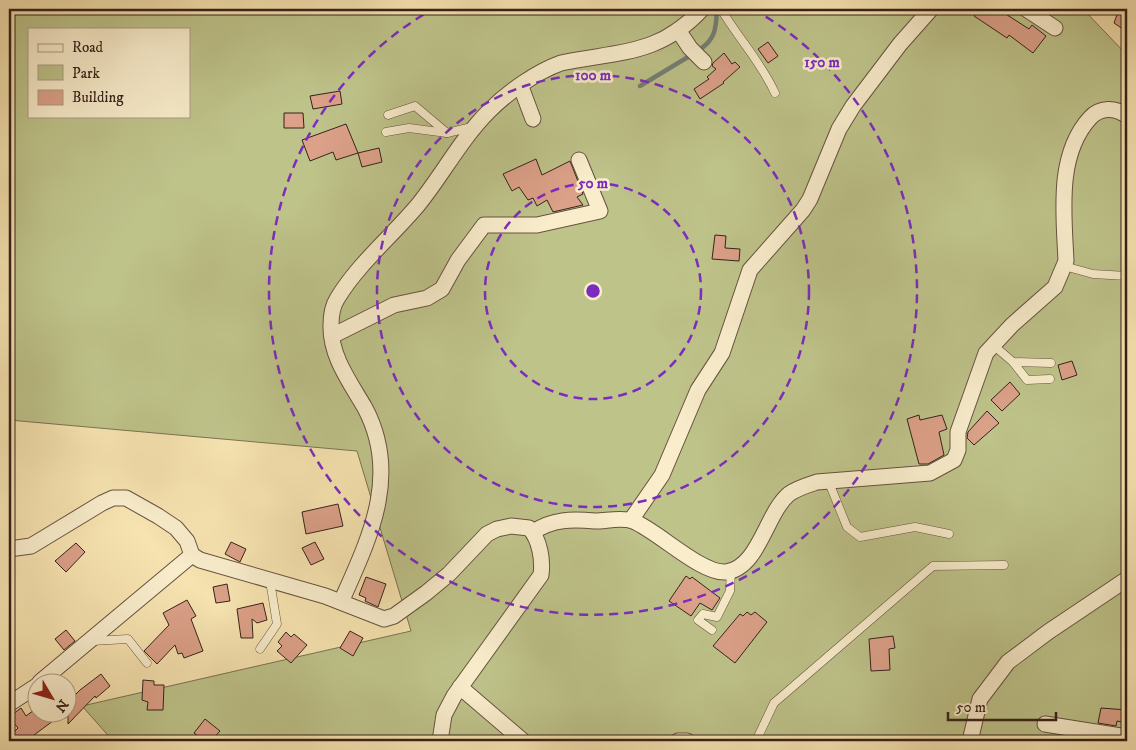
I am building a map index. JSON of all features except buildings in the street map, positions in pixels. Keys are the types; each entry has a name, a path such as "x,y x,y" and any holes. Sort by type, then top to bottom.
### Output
{"street":[{"path":"341,602 362,555 375,515 382,478 380,447 373,424 337,357 332,336 332,312 345,287 420,203 474,127 491,110 548,68 561,63 647,48 678,30 702,9"},
{"path":"631,520 662,475 698,390 722,352 750,270 803,210 810,199 839,129 853,106 900,44 931,9"},
{"path":"1026,9 1055,28"},
{"path":"678,30 690,48 704,62"},
{"path":"521,87 533,119"},
{"path":"533,532 547,523 563,520 631,520 714,570 727,572 746,561 754,552 778,506 789,494 817,482 828,480 930,473 954,460 958,450 958,432 986,353 992,344 1055,286 1064,266 1065,181 1075,139 1094,114 1101,110 1111,110 1127,116"},
{"path":"332,336 394,306 427,298 442,289 458,260 484,225 538,225 600,211 579,160"},
{"path":"9,549 31,546 102,503 113,498 126,498 176,528 186,540 192,555 212,565 341,602 384,619 394,616 449,574 487,534 497,528 524,526 533,532 542,565 541,575 460,687 444,715 440,741"},
{"path":"53,672 192,555"},
{"path":"970,741 980,699 1008,662 1048,632 1127,579"},
{"path":"460,687 523,741"},
{"path":"9,704 28,691"},
{"path":"1044,724 1127,737"},
{"path":"678,741 687,741"}],"lane":[{"path":"721,10 760,64 775,93"},
{"path":"388,115 415,106 447,133"},
{"path":"386,132 409,128 447,133 474,127"},
{"path":"1064,266 1092,274 1127,276"},
{"path":"992,344 1013,362 1027,380 1050,379"},
{"path":"1013,362 1051,363"},
{"path":"828,480 846,527 860,537 915,527 948,534"},
{"path":"756,741 774,703 933,566 1004,565"},
{"path":"712,630 698,620 702,614 717,617 730,592 731,570"},
{"path":"260,649 277,624 270,581"},
{"path":"90,641 128,639 147,663"}],"green space":[{"path":"9,9 1083,9 1127,55 1127,741 113,741 82,706 411,631 357,451 9,420"}],"waterway":[{"path":"699,50 712,37 717,9"},
{"path":"640,86 688,57"}]}
